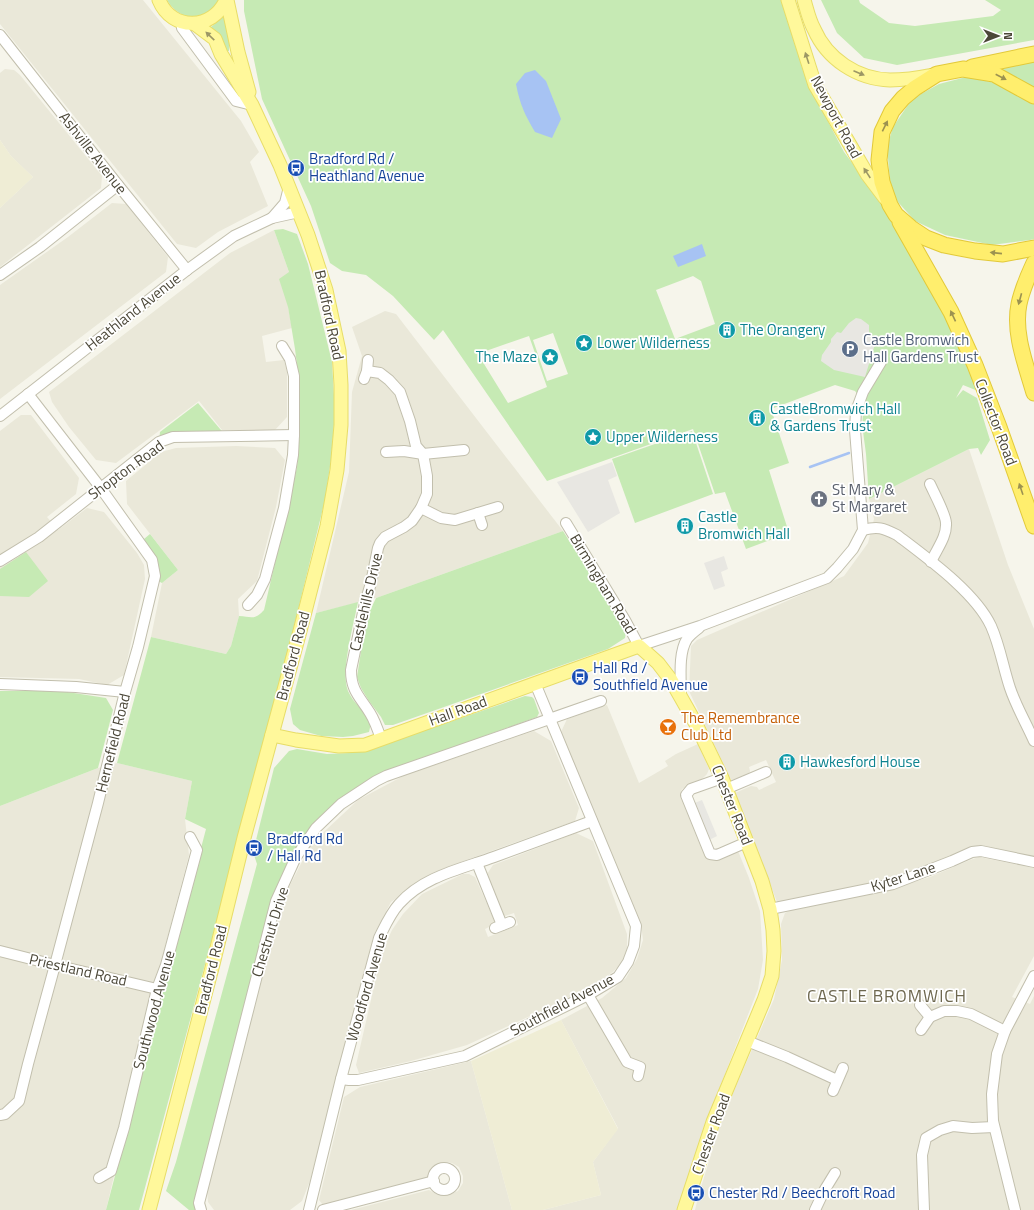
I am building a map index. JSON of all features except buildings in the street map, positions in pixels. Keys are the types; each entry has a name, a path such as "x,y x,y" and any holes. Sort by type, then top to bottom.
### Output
{"highway":[{"path":"937,74 1034,54"},
{"path":"963,69 994,74 1034,96"},
{"name":"Collector Road","path":"937,74 915,88 903,98 892,111 882,132 879,160 882,182 893,210 951,312 975,365 999,427 1034,526"},
{"path":"893,210 911,228 926,238 944,244 975,251 1003,254 1034,248"},
{"path":"1034,263 1026,279 1019,304 1018,326 1020,344 1034,393"}],"main road":[{"path":"160,3 172,17 182,22 195,24 203,22 218,13 227,0"},
{"name":"Bradford Road","path":"227,0 238,52 252,105"},
{"name":"Newport Road","path":"788,0 815,85 867,174 893,210"},
{"name":"Newport Road","path":"804,0 814,29 821,42 841,63 854,71 866,76 889,80 913,79 937,74"},
{"name":"Bradford Road","path":"149,1210 244,838 327,526 337,470 341,425 339,351 322,276 299,212 280,165 252,105 224,59 214,39 195,24"},
{"name":"Hall Road","path":"272,735 339,746 365,744 639,646"},
{"name":"Chester Road","path":"639,646 658,663 671,680 696,724 724,783 762,881 770,910 773,930 774,951 772,976 764,1000 713,1122 684,1210"}],"street":[{"path":"182,22 182,28 236,101 252,105"},
{"name":"Ashville Avenue","path":"0,36 187,270"},
{"path":"210,66 238,52"},
{"path":"0,275 40,247 118,185"},
{"name":"Heathland Avenue","path":"272,218 285,203 289,187"},
{"name":"Heathland Avenue","path":"0,416 187,270 234,236 272,218 299,212"},
{"path":"248,605 257,595 265,579 284,508 293,455 294,376 290,359 282,346"},
{"name":"Castlehills Drive","path":"368,360 365,375 380,373 400,392 410,421 416,446 423,454 427,476 428,494 412,521 385,537 380,542 351,670 351,680 356,694 373,719 382,739"},
{"path":"639,646 700,626 827,578 837,568 852,549 863,530 855,430 856,411 863,392 881,362"},
{"name":"Hernefield Road","path":"0,1116 5,1114 20,1101 28,1064 98,803 155,576 152,560 100,487 28,394"},
{"name":"Shopton Road","path":"0,561 39,537 100,487 159,442 173,437 294,435"},
{"path":"386,452 404,451 423,454 464,450"},
{"path":"930,484 946,522 946,528 931,562"},
{"path":"421,508 441,518 455,520 498,507"},
{"path":"478,513 482,525"},
{"name":"Birmingham Road","path":"566,522 639,646"},
{"path":"863,530 874,528 887,530 897,535 952,579 978,606 990,625 999,648 1010,689 1034,741"},
{"path":"680,696 680,666 682,651 687,639 700,626"},
{"name":"Southfield Avenue","path":"341,1079 358,1080 465,1056 588,995 618,977 628,962 634,946 636,926 535,683"},
{"path":"0,684 76,687 125,692"},
{"name":"Chestnut Drive","path":"200,1207 276,901 296,857 316,828 341,804 386,776 601,701"},
{"path":"747,842 717,855 710,854 686,795 691,789 724,783 766,772"},
{"name":"Woodford Avenue","path":"309,1210 341,1079 379,938 388,920 400,903 426,883 452,870 478,863 592,821"},
{"name":"Southwood Avenue","path":"99,1178 111,1170 124,1128 157,989 166,965 196,850 190,837"},
{"name":"Kyter Lane","path":"770,910 893,884 972,852 981,851 1034,862"},
{"path":"478,863 502,925"},
{"name":"Priestland Road","path":"0,951 157,989"},
{"path":"1015,1210 994,1127 992,1094 996,1054 1005,1031 1034,976"},
{"path":"588,995 627,1062 640,1067 638,1076"},
{"path":"920,1005 930,1017"},
{"path":"921,1030 930,1017 944,1010 957,1010 971,1014 1005,1031"},
{"path":"747,1041 787,1057 837,1080"},
{"path":"833,1091 843,1068"},
{"path":"924,1210 922,1155 926,1138 940,1130 953,1126 972,1128 994,1127"},
{"path":"815,1210 824,1190 835,1174"},
{"path":"323,1210 434,1181"}],"shaded area":[{"path":"0,0 143,0 241,121 259,152 250,162 268,206 218,232 196,248 177,244 0,24"},
{"path":"5,69 14,70 20,75 102,176 101,188 0,267 0,208 33,177 11,156 0,140 0,73"},
{"path":"0,140 11,156 33,177 0,208"},
{"path":"112,203 126,204 168,257 166,272 0,399 0,285 68,237"},
{"path":"274,230 289,272 288,307 292,328 262,336 266,362 284,360 287,371 287,417 275,430 222,430 199,401 116,463 96,460 69,427 52,402 49,392 230,253"},
{"path":"385,311 396,314 563,531 376,598 316,613 349,472 352,392 362,356 352,327"},
{"name":"Castle Bromwich Hall Gardens Trust","path":"856,318 861,319 869,325 870,337 875,344 865,377 834,370 821,361 822,355 831,342 831,339 837,332 841,333 849,323"},
{"path":"21,415 31,415 79,478 76,494 47,517 58,530 87,508 104,512 137,553 144,565 145,579 124,675 107,685 79,679 0,677 0,431"},
{"path":"236,446 275,448 285,460 276,507 257,581 238,599 239,616 231,646 226,654 151,637 162,583 178,570 127,504 126,481 161,452 176,448"},
{"path":"969,449 1008,565 1034,629 1034,857 980,845 893,879 777,902 735,793 751,786 757,787 759,790 776,782 766,760 749,767 749,775 731,780 689,691 691,646 697,640 844,576 868,543 874,519 869,499"},
{"path":"612,462 617,476 608,480 620,513 588,532 557,482"},
{"path":"724,556 728,569 721,572 725,586 714,590 704,563"},
{"path":"607,705 639,783 668,766 665,761 698,744 709,769 707,774 702,779 682,789 681,792 705,856 716,860 738,851 760,911 763,960 758,989 718,1092 677,1210 543,1210 601,1195 593,1162 618,1128 561,1020 602,998 626,978 637,959 643,940 641,924 561,732 567,719"},
{"path":"534,731 551,741 579,808 575,821 430,874 391,902 374,934 310,1181 302,1201 290,1210 214,1210 208,1202 207,1190 282,901 311,844 358,800 405,775"},
{"path":"117,763 192,781 185,819 189,855 151,1001 106,1210 0,1210 0,806 98,768"},
{"path":"702,800 717,836 705,842 690,805"},
{"path":"576,833 593,841 627,934 627,949 622,962 613,972 596,983 554,1005 467,1045 411,1061 359,1073 356,1065 382,952 392,930 403,914 422,894 463,874 469,874 475,877 495,922 485,929 488,937 518,925 514,913 505,916 502,914 487,874 493,865"},
{"path":"979,857 1034,868 1034,956 1012,997 1030,1004 1034,996 1034,1210 695,1210 719,1128 774,999 782,960 781,924 785,913 791,910 904,885 930,877"},
{"path":"561,1020 618,1129 593,1162 601,1195 543,1210 512,1210 471,1061"},
{"path":"471,1061 512,1210 351,1210 429,1190 438,1195 450,1194 458,1191 463,1183 463,1176 459,1167 447,1162 434,1167 428,1177 423,1181 323,1205 319,1200 344,1097 360,1087"}],"green space":[{"path":"167,0 220,0 206,14 193,18 178,12"},
{"path":"244,0 784,0 811,89 844,152 883,204 959,340 978,391 963,385 956,398 963,390 977,398 990,440 981,455 978,448 969,449 869,499 866,454 863,435 865,404 855,391 835,385 771,409 789,463 769,470 789,533 746,549 725,492 715,494 693,429 547,481 443,330 434,340 393,296 366,275 342,271 330,263 311,206 262,99 244,11","holes":["693,276 701,281 715,324 675,339 656,290","553,333 568,374 547,381 533,340","529,336 547,387 508,403 481,359 483,352"]},
{"path":"821,0 859,0 860,3 889,23 915,26 993,16 1001,10 985,0 1034,0 1034,40 897,65 864,58 837,33"},
{"path":"227,14 230,32 229,51 226,51 211,27"},
{"path":"1034,61 1034,90 993,69"},
{"path":"966,77 996,83 1034,104 1034,239 992,245 945,235 915,221 897,201 890,181 887,147 893,127 912,99 939,84"},
{"path":"283,229 297,234 308,264 332,362 335,412 331,460 325,500 275,704 139,1210 106,1210 206,829 185,819 192,781 117,763 151,637 226,654 231,646 239,616 256,617 264,610 297,467 299,442 300,389 288,307 279,279 289,272 274,230"},
{"path":"198,403 226,436 159,442 160,432"},
{"path":"692,431 713,494 635,523 612,459"},
{"path":"563,531 626,631 625,638 608,649 393,725 385,725 361,688 357,677 366,619 376,598"},
{"path":"150,534 178,570 162,583 158,581 159,566 144,539"},
{"path":"26,552 48,581 29,597 0,596 0,569"},
{"path":"358,602 348,647 346,683 350,695 371,723 369,732 343,737 321,736 300,730 293,724 290,709 316,613"},
{"path":"0,691 61,691 106,698 113,710 98,768 0,806"},
{"path":"525,696 532,697 534,699 539,713 537,717 390,770 353,790 334,804 282,879 197,1210 189,1210 166,1191 176,1162 257,864 253,852 274,768 289,751 297,749 327,754 349,753 385,744"}],"water":[{"path":"535,70 546,81 561,119 552,138 535,132 523,110 519,98 516,84 525,73"},
{"path":"702,244 706,256 678,267 673,256"}],"waterway":[{"path":"810,467 849,453"}],"place":[{"name":"Bradford Rd / Heathland Avenue","path":"296,168"},
{"name":"The Orangery","path":"727,330"},
{"name":"Lower Wilderness","path":"584,343"},
{"name":"Castle Bromwich Hall Gardens Trust","path":"850,349"},
{"name":"The Maze","path":"550,357"},
{"name":"CastleBromwich Hall & Gardens Trust","path":"757,418"},
{"name":"Upper Wilderness","path":"593,437"},
{"name":"St Mary & St Margaret","path":"819,499"},
{"name":"Castle Bromwich Hall","path":"685,526"},
{"name":"Hall Rd / Southfield Avenue","path":"580,677"},
{"name":"The Remembrance Club Ltd","path":"668,727"},
{"name":"Hawkesford House","path":"787,762"},
{"name":"Bradford Rd / Hall Rd","path":"254,848"},
{"name":"Chester Rd / Beechcroft Road","path":"696,1193"}],"district":[{"name":"CASTLE BROMWICH","path":"887,996"}]}
